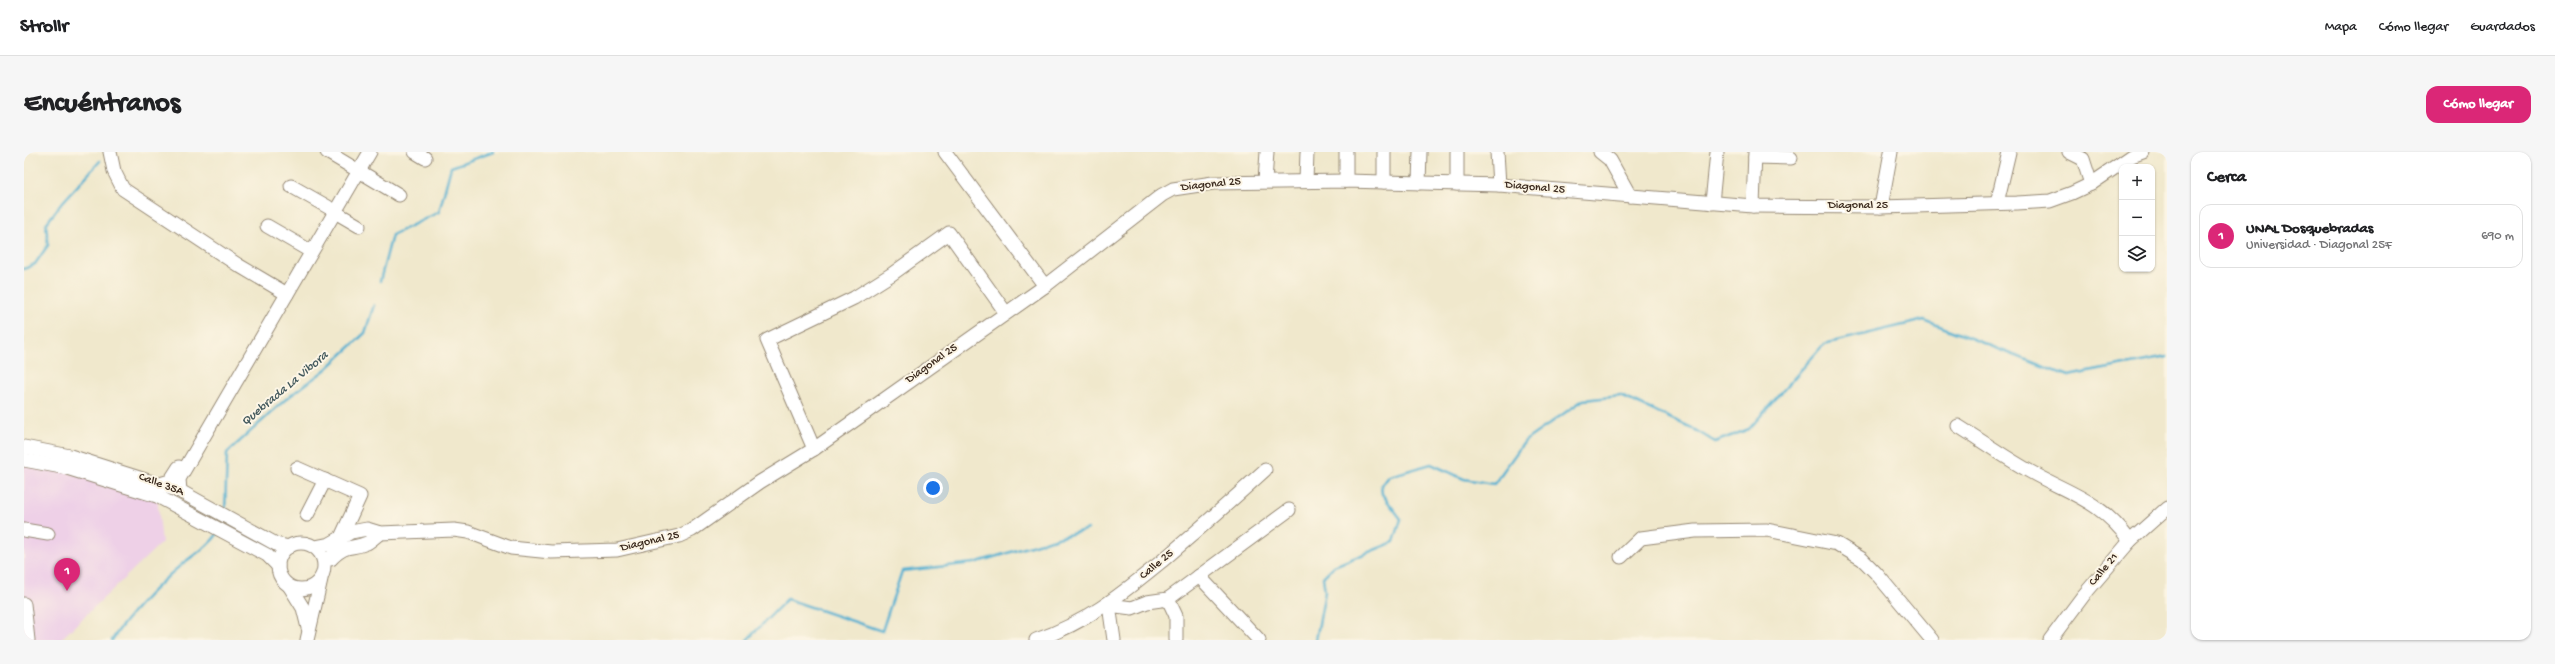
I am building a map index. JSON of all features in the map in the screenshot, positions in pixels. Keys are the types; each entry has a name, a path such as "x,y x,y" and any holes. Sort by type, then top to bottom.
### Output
{"street":[{"path":"110,152 114,171 123,189 238,265 284,292"},
{"path":"327,152 399,195"},
{"path":"355,169 360,152"},
{"path":"180,491 179,479 331,210 355,169 370,152"},
{"path":"945,152 1045,286"},
{"path":"1265,181 1267,152"},
{"path":"1306,181 1307,152"},
{"path":"1346,152 1346,182"},
{"path":"1384,152 1384,182"},
{"path":"1419,183 1420,152"},
{"path":"1457,152 1457,184"},
{"path":"1497,152 1499,185"},
{"path":"1600,152 1610,160 1630,196"},
{"path":"1712,203 1717,152"},
{"path":"1881,207 1891,152"},
{"path":"1998,203 2009,152"},
{"path":"2070,152 2083,159 2091,184"},
{"name":"Diagonal 25","path":"314,547 340,539 351,532 367,529 380,533 454,530 468,532 512,548 551,552 617,550 679,536 692,530 760,482 814,449 1045,286 1162,195 1173,190 1213,183 1306,181 1499,185 1753,206 1881,207 2050,201 2091,184 2132,156 2143,152"},
{"path":"1753,206 1755,154 1791,158"},
{"path":"291,186 359,226"},
{"path":"160,484 170,481 173,477 284,292 305,248 331,210"},
{"path":"267,226 305,248"},
{"path":"814,449 767,340 854,298 892,274 949,233 1006,313"},
{"path":"1958,426 2030,471 2095,504 2116,522 2130,540"},
{"name":"Calle 35A","path":"24,447 70,456 180,491 276,544 289,547"},
{"name":"Calle 35A","path":"24,460 67,468 132,487 188,511 267,555 278,566"},
{"path":"297,468 360,496 331,559"},
{"name":"Calle 25","path":"1036,640 1057,633 1109,605 1202,528 1265,470"},
{"path":"307,516 325,480"},
{"name":"Calle 21","path":"2050,640 2083,596 2130,540 2167,508"},
{"path":"1114,640 1109,605 1132,608 1168,599 1289,510"},
{"path":"24,530 48,534"},
{"path":"1621,558 1641,538 1695,531 1768,530 1837,544 1862,559 1871,568 1932,640"},
{"name":"Diagonal 25","path":"308,636 322,576 331,559 339,551 352,545 367,543 380,533"},
{"path":"302,543 314,547 323,558 322,576 310,588 297,589 290,586 281,578 278,566 280,559 289,547 302,543"},
{"path":"1199,576 1259,640"},
{"name":"Diagonal 25","path":"290,586 303,608 308,636"},
{"path":"1168,599 1176,616 1176,640"},
{"path":"24,604 28,640"}],"shaded area":[{"path":"24,460 157,496 162,542 60,640 24,640"}],"waterway":[{"name":"Quebrada La Vibora","path":"380,281 392,235 439,212 451,167 493,152"},
{"path":"24,269 35,264 48,245 46,224 61,204 100,161"},
{"name":"Quebrada La Vibora","path":"225,512 227,453 286,399 325,370 365,333 374,305"},
{"path":"1316,640 1325,592 1323,577 1334,566 1394,542 1401,519 1382,494 1381,485 1390,476 1431,464 1464,479 1494,484 1525,441 1583,400 1621,396 1692,428 1715,442 1749,429 1824,344 1924,320 2068,376 2167,357"},
{"path":"747,640 787,599 882,631 902,571 974,563 1088,529"},
{"name":"Quebrada La Vibora","path":"112,640 135,609 162,582 205,547 218,533"}],"place":[{"name":"UNAL Dosquebradas","path":"67,591"}]}
